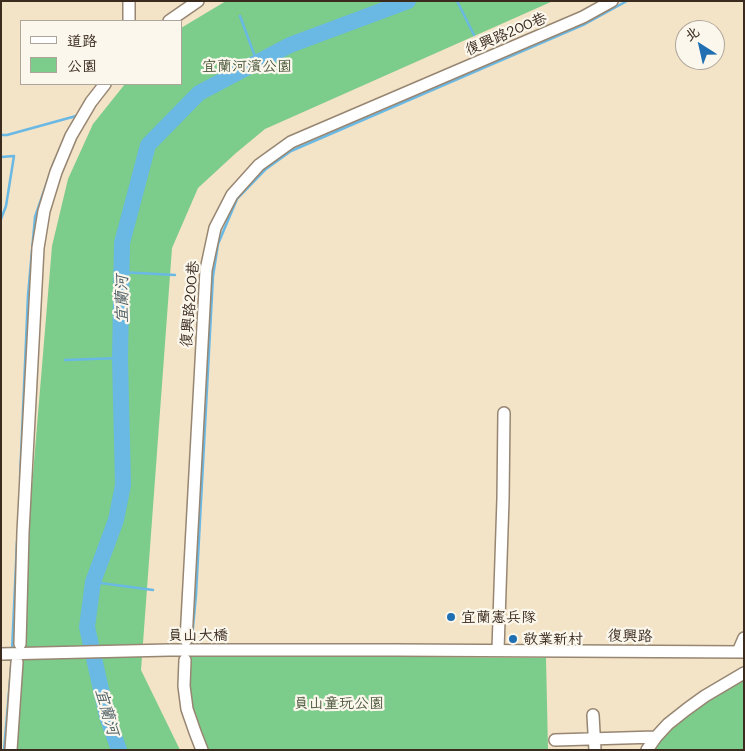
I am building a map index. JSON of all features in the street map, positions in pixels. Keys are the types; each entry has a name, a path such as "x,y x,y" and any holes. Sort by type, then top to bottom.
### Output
{"street":[{"path":"129,1 130,20"},
{"path":"170,20 198,1"},
{"name":"復興路200巷","path":"186,640 206,270 215,228 232,196 259,164 291,142 583,17 612,1"},
{"path":"20,644 24,522 38,248 44,211 56,172 76,128 91,102 104,85"},
{"path":"498,650 504,413"},
{"path":"741,652 744,638"},
{"name":"員山大橋","path":"1,654 169,650 395,650"},
{"name":"復興路","path":"395,650 741,652"},
{"path":"185,660 184,686 187,709 202,750"},
{"path":"10,750 17,662"},
{"path":"647,750 668,724 705,696 744,673"},
{"path":"592,715 594,744"},
{"path":"555,740 594,744 656,737"}],"green space":[{"name":"宜蘭河濱公園","path":"226,1 553,1 265,129 198,188 172,248 141,670 180,750 10,750 52,246 68,179 93,124 124,85 182,85 182,27"},
{"name":"員山童玩公園","path":"181,655 546,658 548,750 201,750 180,669"},
{"path":"744,677 744,750 651,750 659,738 688,712"}],"waterway":[{"name":"宜蘭河","path":"119,750 107,716 87,627 93,582 116,520 123,485 120,358 122,243 148,145 199,93 290,45 408,1"},
{"path":"457,1 474,35"},
{"path":"192,638 196,595 213,276 218,244 237,199 266,169 291,151 585,24 627,1"},
{"path":"240,16 257,62"},
{"path":"1,135 76,116"},
{"path":"20,479 28,295 35,217 58,154"},
{"path":"1,157 14,156 6,206 1,219"},
{"path":"121,272 175,275"},
{"path":"65,360 120,358"},
{"path":"12,651 17,542"},
{"path":"93,582 153,590"},
{"path":"4,750 12,657"}],"place":[{"name":"宜蘭憲兵隊","path":"451,617"},
{"name":"敬業新村","path":"513,639"}]}
